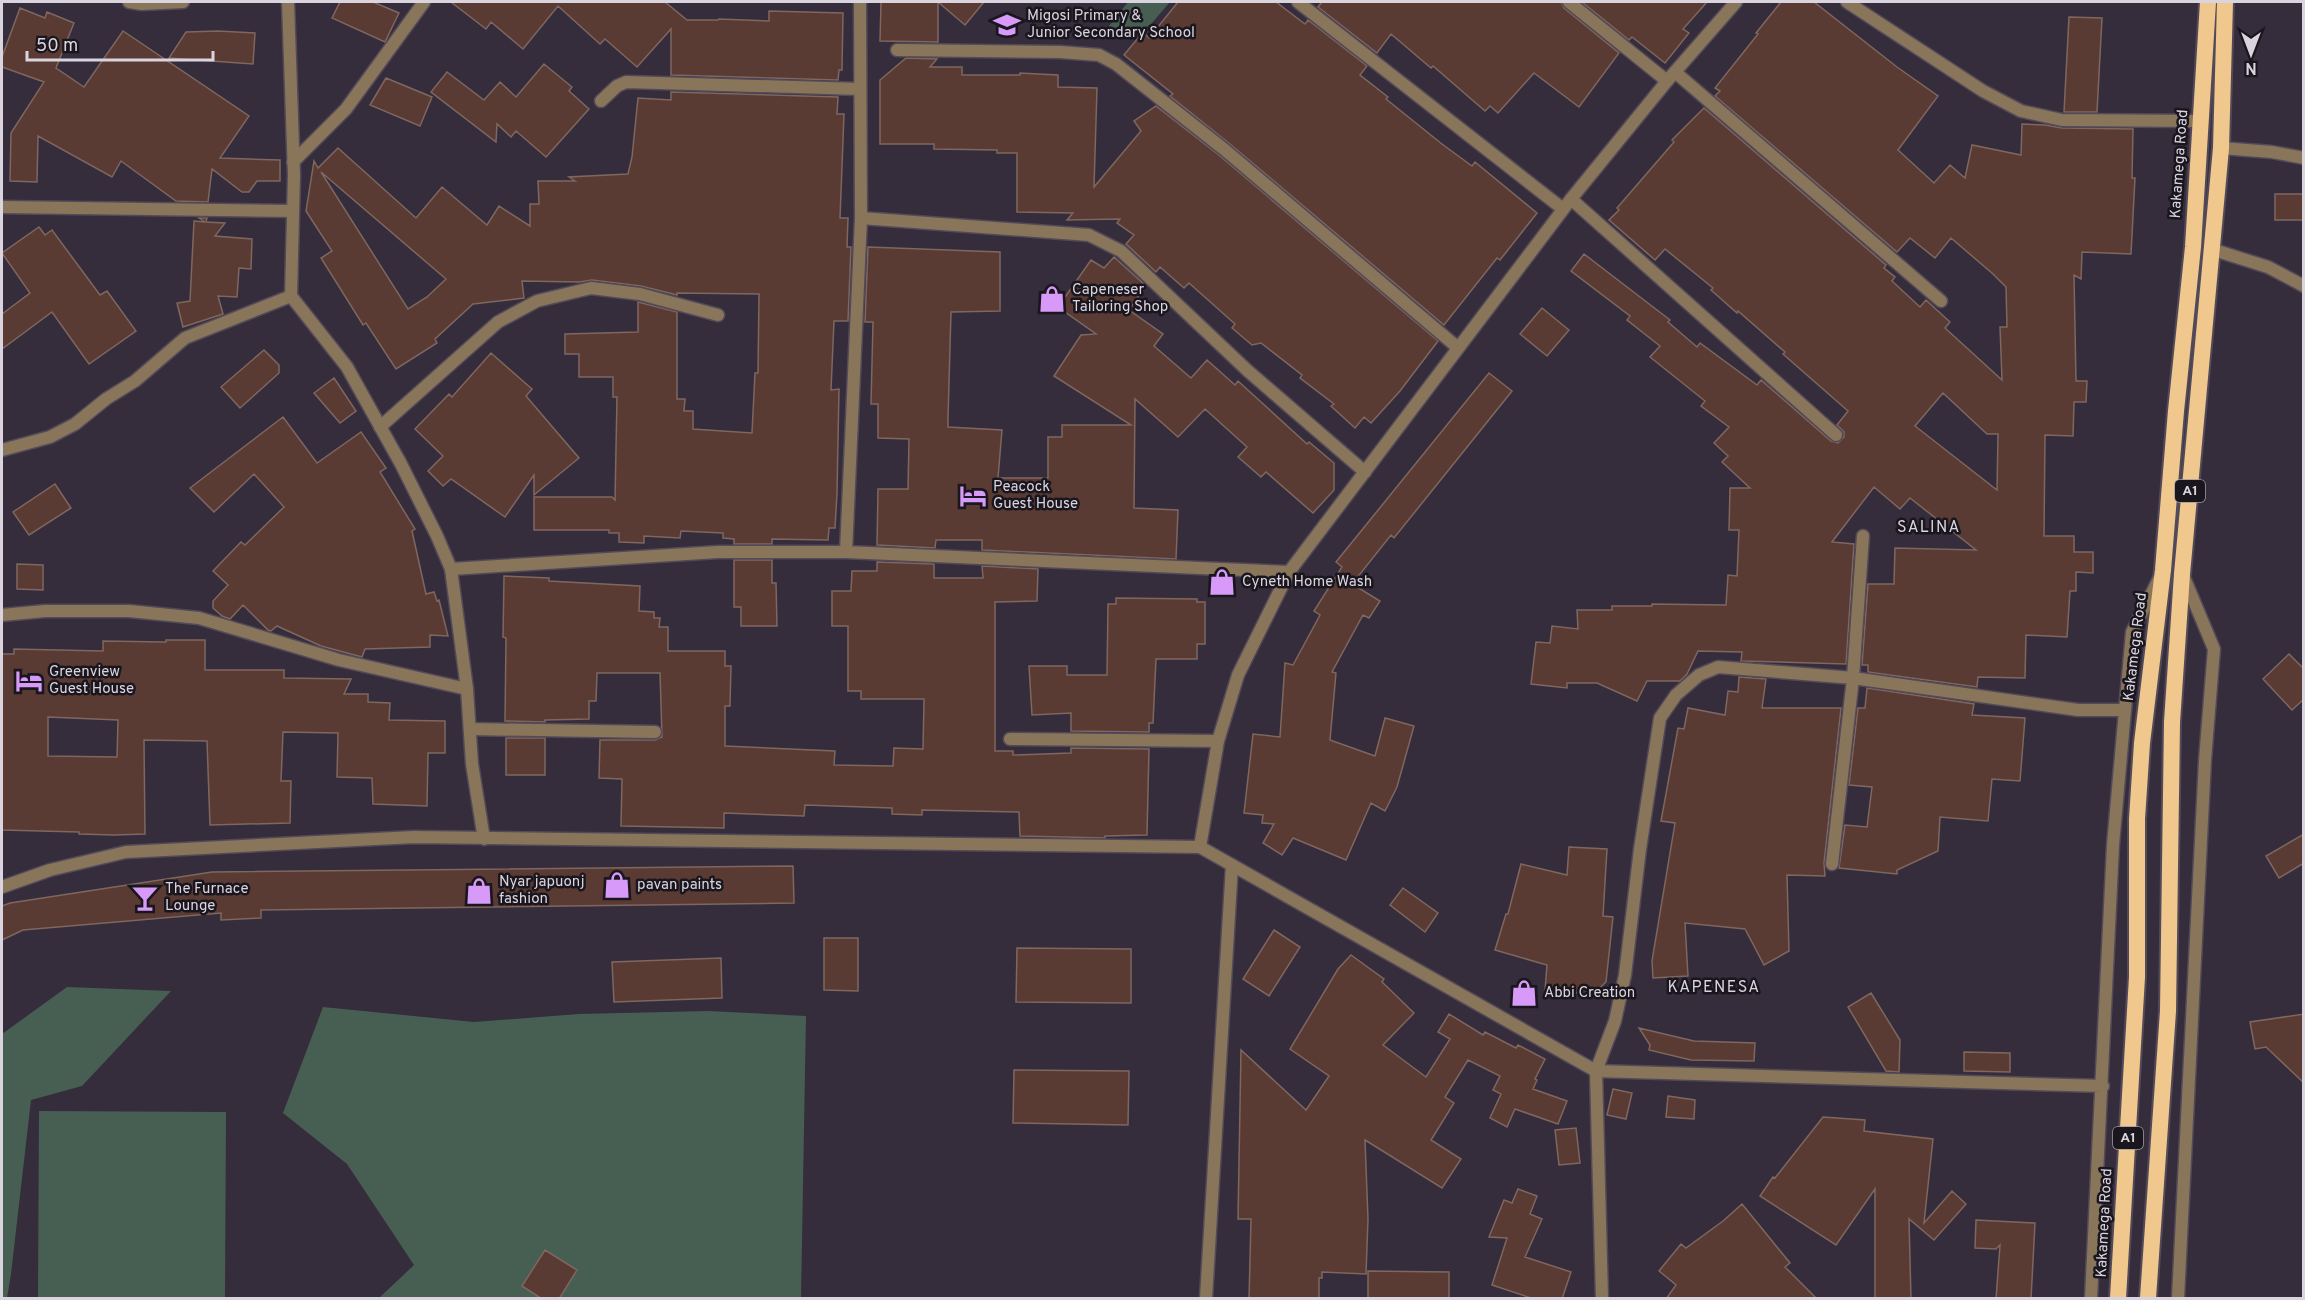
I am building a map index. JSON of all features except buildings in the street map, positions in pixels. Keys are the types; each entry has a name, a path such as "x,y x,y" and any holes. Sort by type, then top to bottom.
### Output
{"highway":[{"name":"Kakamega Road","path":"2118,1299 2137,977 2138,819 2142,743 2163,570 2193,247 2208,2"},
{"name":"A1","path":"2148,1299 2169,981 2172,722 2182,574 2221,148 2224,2"}],"street":[{"path":"129,2 142,4 183,2"},
{"path":"288,2 293,162 291,296 347,367 437,536 451,568 467,689 472,764 484,839"},
{"path":"293,162 346,110 424,2"},
{"path":"846,552 861,218 860,2"},
{"path":"1298,2 1567,204 1836,435"},
{"path":"1569,2 1671,76 1941,301"},
{"path":"1200,847 1218,741 1238,675 1289,572 1567,204 1671,76 1736,2"},
{"path":"1847,2 1983,91 2021,111 2062,120 2202,121"},
{"path":"897,51 1060,52 1099,55 1116,64 1225,150 1457,348"},
{"path":"601,101 617,86 626,82 859,89"},
{"path":"2221,148 2272,152 2304,158"},
{"path":"2,207 293,211"},
{"path":"861,218 1089,235 1121,251 1248,371 1365,472"},
{"path":"2211,249 2268,267 2304,286"},
{"path":"380,427 498,322 537,301 591,288 640,294 718,315"},
{"path":"2,450 50,437 75,424 106,399 135,381 185,338 291,296"},
{"path":"1832,864 1853,678 1863,536"},
{"path":"451,568 718,552 846,552 1289,572"},
{"path":"2091,1299 2113,845 2132,632 2163,570"},
{"path":"2178,1299 2205,760 2214,649 2182,574"},
{"path":"2,615 45,611 129,611 199,618 339,660 467,689"},
{"path":"1602,1299 1596,1071 1615,1021 1625,975 1640,849 1660,718 1676,695 1699,675 1718,667 1853,678 2078,710 2125,710"},
{"path":"470,729 655,732"},
{"path":"1010,739 1218,741"},
{"path":"2,887 50,870 126,852 414,837 1200,847 1596,1071 2103,1086"},
{"path":"1206,1299 1232,865"}],"green space":[{"path":"1128,2 1170,2 1151,24 1126,39 1101,36"},
{"path":"67,987 171,991 82,1086 31,1100 11,1274 7,1298 2,1298 2,1034"},
{"path":"323,1007 474,1022 579,1014 708,1011 806,1016 801,1298 379,1298 414,1265 347,1164 283,1113"},
{"path":"39,1111 226,1112 225,1298 38,1298"}],"place":[{"name":"Migosi Primary & Junior Secondary School","path":"1007,25"},
{"name":"Capeneser Tailoring Shop","path":"1052,299"},
{"name":"Peacock Guest House","path":"973,496"},
{"name":"Cyneth Home Wash","path":"1222,582"},
{"name":"Greenview Guest House","path":"29,681"},
{"name":"pavan paints","path":"617,885"},
{"name":"Nyar japuonj fashion","path":"479,891"},
{"name":"The Furnace Lounge","path":"145,898"},
{"name":"Abbi Creation","path":"1524,993"}],"district":[{"name":"SALINA","path":"1929,528"},
{"name":"KAPENESA","path":"1714,988"}]}
